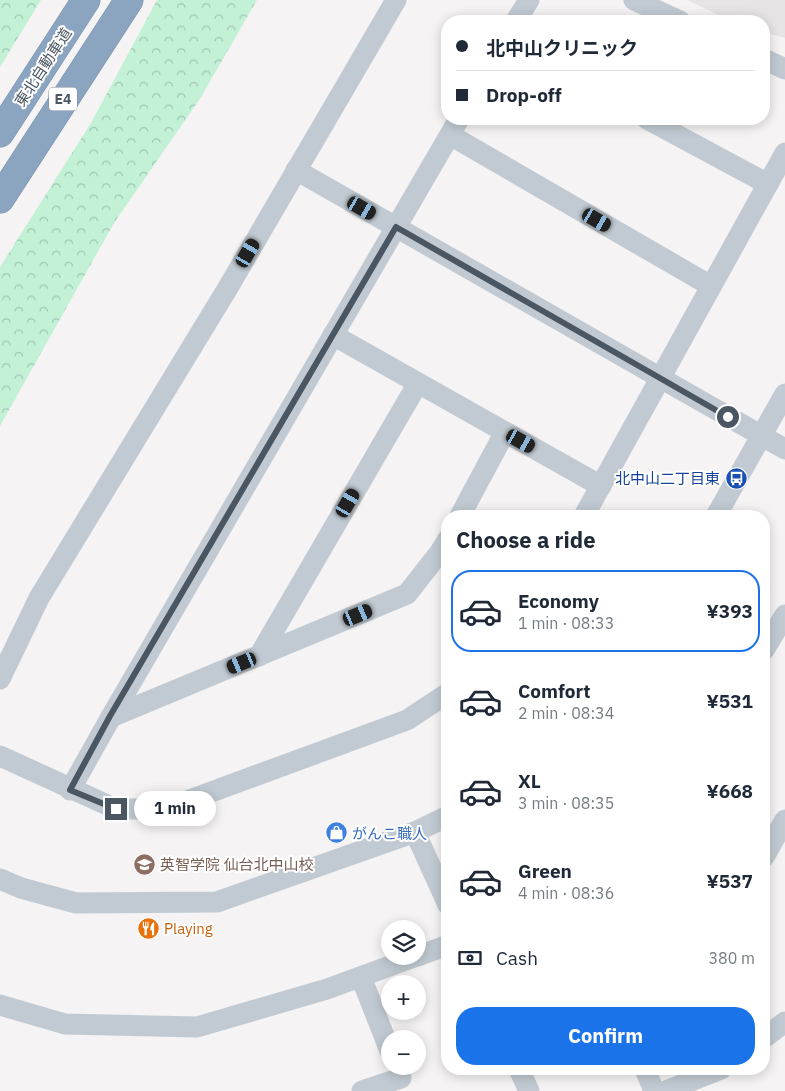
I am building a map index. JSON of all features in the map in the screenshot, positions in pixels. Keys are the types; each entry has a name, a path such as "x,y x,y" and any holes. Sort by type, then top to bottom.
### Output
{"highway":[{"name":"東北自動車道","path":"0,133 86,0"},
{"name":"E4","path":"0,199 128,0"}],"street":[{"path":"0,679 39,598 229,286 396,0"},
{"path":"520,15 529,0"},
{"path":"634,0 667,15"},
{"path":"770,62 785,69"},
{"path":"658,125 768,184"},
{"path":"70,790 110,716 454,127 711,286"},
{"path":"587,510 785,153"},
{"path":"296,170 785,449"},
{"path":"333,335 601,486"},
{"path":"259,656 418,383"},
{"path":"719,510 785,394"},
{"path":"463,510 505,432"},
{"path":"110,716 407,594 441,550"},
{"path":"770,640 785,615"},
{"path":"0,756 70,790 116,809 165,809 408,720 441,698"},
{"path":"0,879 21,888 76,903 217,902 415,832 441,819"},
{"path":"770,846 785,820"},
{"path":"415,832 441,890"},
{"path":"426,953 441,947"},
{"path":"0,1006 65,1024 197,1028 327,990 393,965"},
{"path":"361,977 382,1030"},
{"path":"770,1033 785,1022"},
{"path":"522,1075 529,1091"},
{"path":"647,1075 654,1091"},
{"path":"666,1091 706,1075"},
{"path":"362,1091 401,1078"}],"shaded area":[{"path":"687,0 785,0 785,38 770,34 770,15 718,15"}],"green space":[{"path":"0,0 41,0 0,67"},
{"path":"157,0 257,0 201,97 114,223 0,426 0,267 91,123"}],"place":[{"name":"北中山二丁目東","path":"736,478"},
{"name":"がんこ職人","path":"336,833"},
{"name":"英智学院 仙台北中山校","path":"144,864"},
{"name":"Playing","path":"148,928"}],"route":[{"path":"116,809 70,790 110,716 396,227 728,417"}]}
